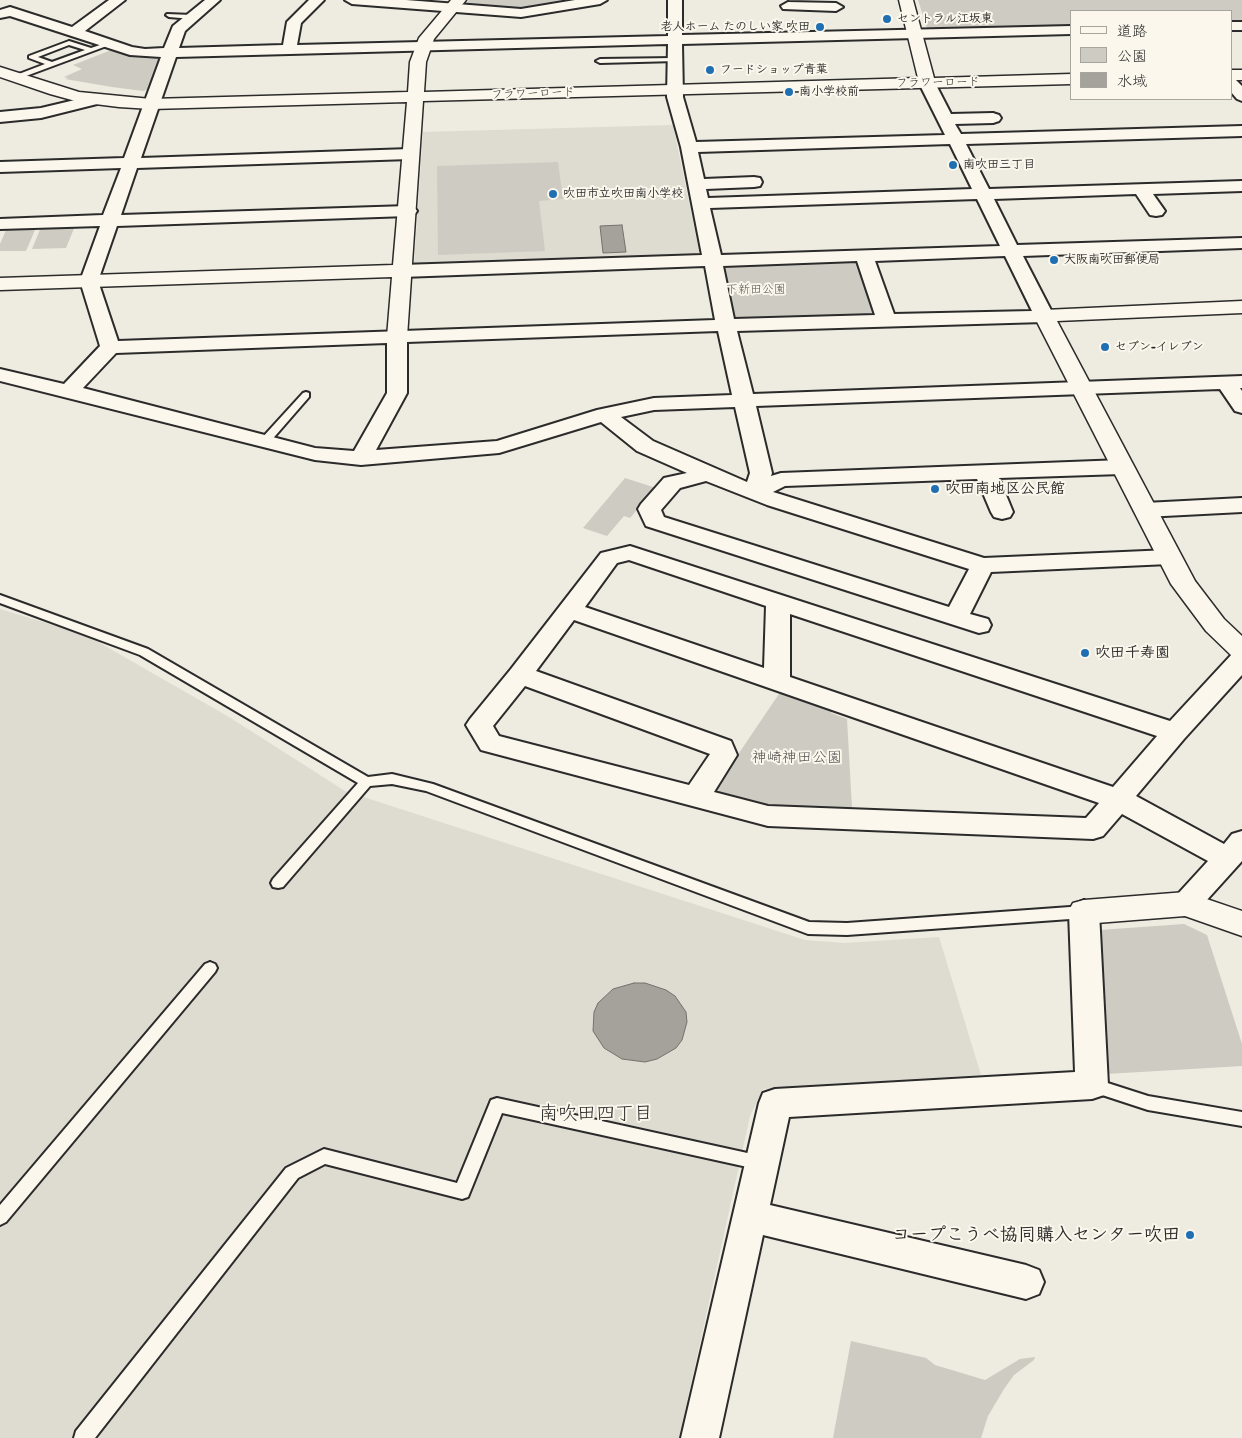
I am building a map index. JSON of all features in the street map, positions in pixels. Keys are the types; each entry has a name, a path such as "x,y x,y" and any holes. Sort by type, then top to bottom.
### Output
{"street":[{"path":"75,32 118,0"},
{"path":"110,347 89,282 178,29 212,0"},
{"path":"289,50 294,22 316,0"},
{"path":"352,0 455,4 521,13 600,0"},
{"path":"674,0 675,90 680,119 689,147 714,262 726,325 761,473 755,492"},
{"path":"906,0 927,83 944,120 956,139 1013,250 1044,316 1169,557 1198,604 1242,652"},
{"path":"791,36 788,3 836,7"},
{"path":"361,458 397,393 397,337 418,62 428,38 455,4"},
{"path":"0,14 10,11 109,44 145,53 170,54 1070,30"},
{"name":"フラワーロード","path":"7,74 66,94 96,100 151,104 1070,80"},
{"path":"1232,84 1242,96"},
{"path":"0,106 30,105 66,94"},
{"path":"0,117 41,113 96,100"},
{"path":"944,120 993,118"},
{"path":"733,126 739,145"},
{"path":"689,147 956,139 1234,135"},
{"path":"0,166 410,154"},
{"path":"34,185 43,165"},
{"path":"899,178 907,196"},
{"path":"697,184 754,182"},
{"path":"1143,185 1156,210"},
{"path":"701,203 852,206 907,196 984,194 1143,185 1187,195 1242,186"},
{"path":"0,224 408,212"},
{"path":"0,284 714,262 1242,243"},
{"path":"864,256 887,320"},
{"path":"69,391 110,347 726,325 1044,316 1242,307"},
{"path":"0,375 315,454 361,458 499,447 604,414 654,404 1234,382 1242,407"},
{"path":"604,414 645,446 728,483 775,500 982,564 1169,557"},
{"path":"755,492 781,480 1122,467"},
{"path":"984,472 1002,512"},
{"path":"710,474 672,483 649,509 654,521 979,624"},
{"path":"1144,510 1242,505"},
{"path":"1175,732 630,553 609,558 520,675 479,725 490,743 768,816 1093,829 1175,732 1242,660"},
{"path":"956,617 982,564"},
{"path":"777,681 778,601"},
{"path":"569,610 1118,799 1235,851 1186,904"},
{"path":"520,675 722,748 724,755 696,797"},
{"path":"700,1438 775,1103 1092,1084 1084,912 1186,904 1242,924"},
{"path":"750,1216 1026,1282"}],"lane":[{"path":"169,15 192,17"},
{"path":"52,64 31,57 69,43 92,50"},
{"path":"7,74 52,64 109,44"},
{"path":"600,61 675,60"},
{"path":"265,441 306,394"},
{"path":"0,599 144,652 366,782 392,779 428,787 808,928 847,929 1084,912"},
{"path":"278,884 366,782"},
{"path":"0,1217 210,968"},
{"path":"1092,1084 1148,1103 1242,1119"},
{"path":"83,1438 292,1173 324,1156 462,1192 497,1105 762,1163"}],"shaded area":[{"name":"吹田市立吹田南小学校","path":"673,125 700,256 414,265 423,132"},
{"path":"0,609 86,635 229,717 345,791 805,940 844,943 939,937 981,1075 763,1089 750,1116 679,1438 0,1438"}],"green space":[{"path":"469,0 589,0 520,11 468,7 465,5"},
{"path":"918,0 1242,0 1242,22 1232,22 1232,10 1070,10 1070,26 933,30 927,28"},
{"path":"114,49 161,58 150,89 143,91 65,79 68,78 64,77 82,69 73,65"},
{"path":"558,162 563,199 539,201 545,251 438,255 437,166"},
{"path":"75,226 66,248 32,249 41,227"},
{"path":"6,230 35,230 26,251 0,251 0,244"},
{"name":"下新田公園","path":"853,260 860,262 878,311 873,314 738,318 732,315 720,268 727,264"},
{"path":"625,478 656,488 630,518 624,516 607,536 583,528"},
{"name":"神崎神田公園","path":"781,691 834,709 831,713 847,719 852,808 840,808 841,812 765,808 721,796 716,787"},
{"path":"1184,924 1207,935 1242,1044 1242,1066 1106,1074 1100,930"},
{"path":"851,1341 926,1358 935,1365 985,1380 1020,1359 1035,1357 1034,1360 1014,1375 1004,1389 988,1416 981,1438 833,1438"}],"water":[{"path":"622,225 626,252 603,253 600,226"},
{"path":"634,983 645,983 666,990 675,996 686,1012 687,1022 682,1040 676,1048 657,1059 645,1062 622,1059 604,1048 593,1031 594,1012 598,1003 613,989"}],"place":[{"name":"セントラル江坂東","path":"887,19"},
{"name":"老人ホーム たのしい家 吹田","path":"820,27"},
{"name":"フードショップ青葉","path":"710,70"},
{"name":"南小学校前","path":"789,92"},
{"name":"南吹田三丁目","path":"953,165"},
{"name":"吹田市立吹田南小学校","path":"553,194"},
{"name":"大阪南吹田郵便局","path":"1054,260"},
{"name":"セブン-イレブン","path":"1105,347"},
{"name":"吹田南地区公民館","path":"935,489"},
{"name":"吹田千寿園","path":"1085,653"},
{"name":"コープこうべ協同購入センター吹田","path":"1190,1235"}],"district":[{"name":"南吹田四丁目","path":"596,1114"}]}
